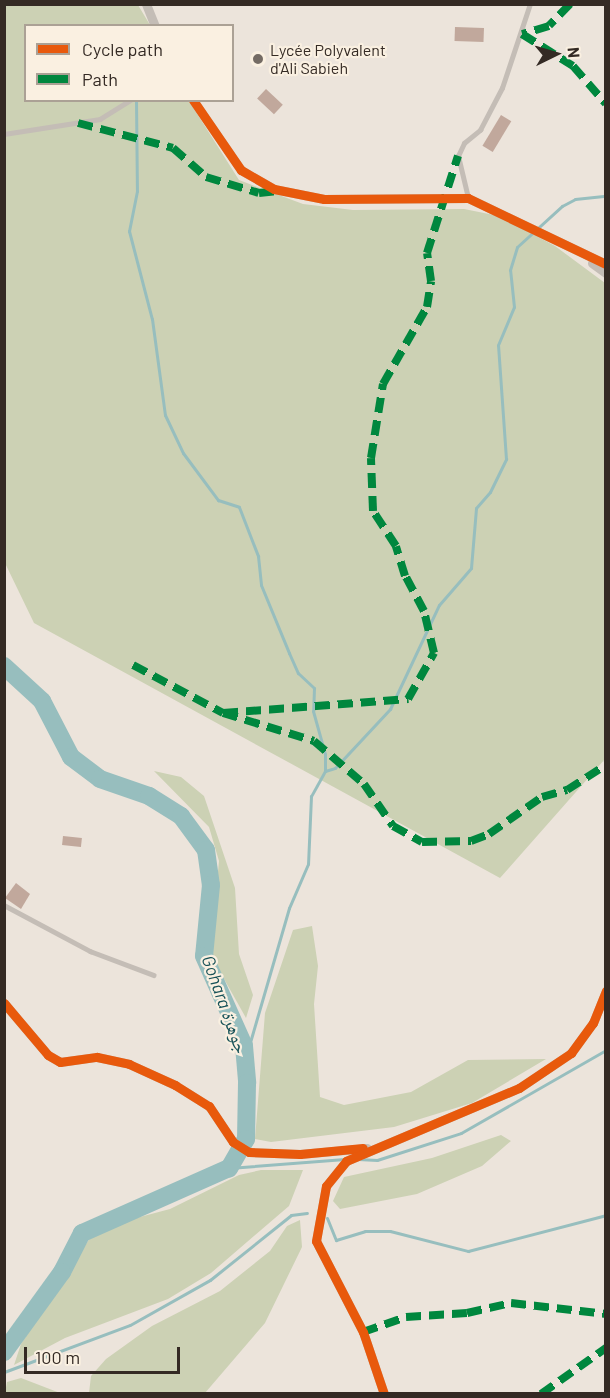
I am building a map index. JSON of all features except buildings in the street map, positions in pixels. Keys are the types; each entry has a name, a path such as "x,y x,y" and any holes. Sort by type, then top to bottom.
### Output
{"street":[{"path":"146,4 154,24"},
{"path":"194,102 241,170 274,189 324,199 468,198 585,258 606,273"},
{"path":"585,258 606,264"},
{"path":"384,1394 363,1332 316,1241 326,1186 346,1161 374,1147 519,1088 571,1053 593,1023 606,991"},
{"path":"6,1006 48,1055 60,1062 97,1057 129,1064 175,1085 209,1106 233,1142 249,1152 300,1154 374,1147"}],"lane":[{"path":"468,198 458,156 464,142 480,130 502,88 530,4"},
{"path":"4,134 100,119 128,102"},
{"path":"4,905 90,951 154,975"}],"green space":[{"path":"4,5 138,5 149,24 24,24 24,102 190,102 239,180 303,204 353,210 464,209 499,216 555,246 605,283 605,759 500,878 34,623 4,561"},
{"path":"154,771 181,777 204,796 235,888 239,954 253,995 246,1018 210,954 219,861 209,827"},
{"path":"312,926 318,966 314,1004 320,1097 344,1105 411,1092 468,1060 546,1059 472,1103 394,1127 271,1142 255,1139 265,1013 293,930"},
{"path":"501,1135 511,1141 482,1166 417,1194 340,1209 333,1201 344,1177 432,1158"},
{"path":"261,1170 303,1170 289,1206 211,1273 168,1299 65,1338 14,1365 21,1344 90,1238 121,1222 170,1209 239,1175"},
{"path":"300,1220 302,1247 265,1323 205,1393 89,1393 91,1376 106,1359 152,1326 220,1291 270,1251 287,1226"},
{"path":"21,1378 60,1393 5,1393 7,1382"}],"waterway":[{"path":"136,102 137,191 129,231 152,319 165,415 183,453 218,500 239,507 258,556 261,585 289,653 298,673 314,688 313,711 325,754 325,771 311,796 308,864 289,908 245,1059"},
{"path":"325,771 335,768 390,709 439,605 471,568 476,508 490,492 506,459 498,345 514,307 510,270 517,247 562,206 575,199 606,196"},
{"name":"Gohara جوهرة","path":"4,666 42,701 71,757 100,779 149,796 181,816 206,850 211,885 204,956 244,1046 247,1083 246,1139 229,1168 82,1233 62,1272 4,1352"},
{"path":"358,1159 377,1160 461,1133 606,1050"},
{"path":"229,1168 345,1159"},
{"path":"4,1372 130,1325 210,1280 291,1215 307,1213"},
{"path":"327,1218 336,1240 365,1231 390,1231 468,1251 606,1215"}],"marked path":[{"path":"570,4 549,26 522,34 573,66 606,104"},
{"path":"78,123 173,148 206,177 259,193 278,191"},
{"path":"223,713 408,699 434,653 424,611 405,576 396,546 373,511 371,458 383,384 427,307 431,281 427,253 458,156"},
{"path":"133,665 223,713 314,741 364,784 393,826 422,842 471,841 489,834 542,797 567,790 606,765"},
{"path":"363,1332 406,1317 467,1313 511,1303 606,1314"},
{"path":"541,1394 606,1348"}],"cycle path":[{"path":"194,102 241,170 274,189 324,199 468,198 606,264"},
{"path":"384,1394 363,1332 316,1241 326,1186 346,1161 519,1088 571,1053 593,1023 606,991"},
{"path":"4,1003 48,1055 60,1062 97,1057 129,1064 175,1085 209,1106 233,1142 249,1152 300,1154 363,1148"}],"place":[{"name":"Lycée Polyvalent d'Ali Sabieh","path":"258,59"}]}
